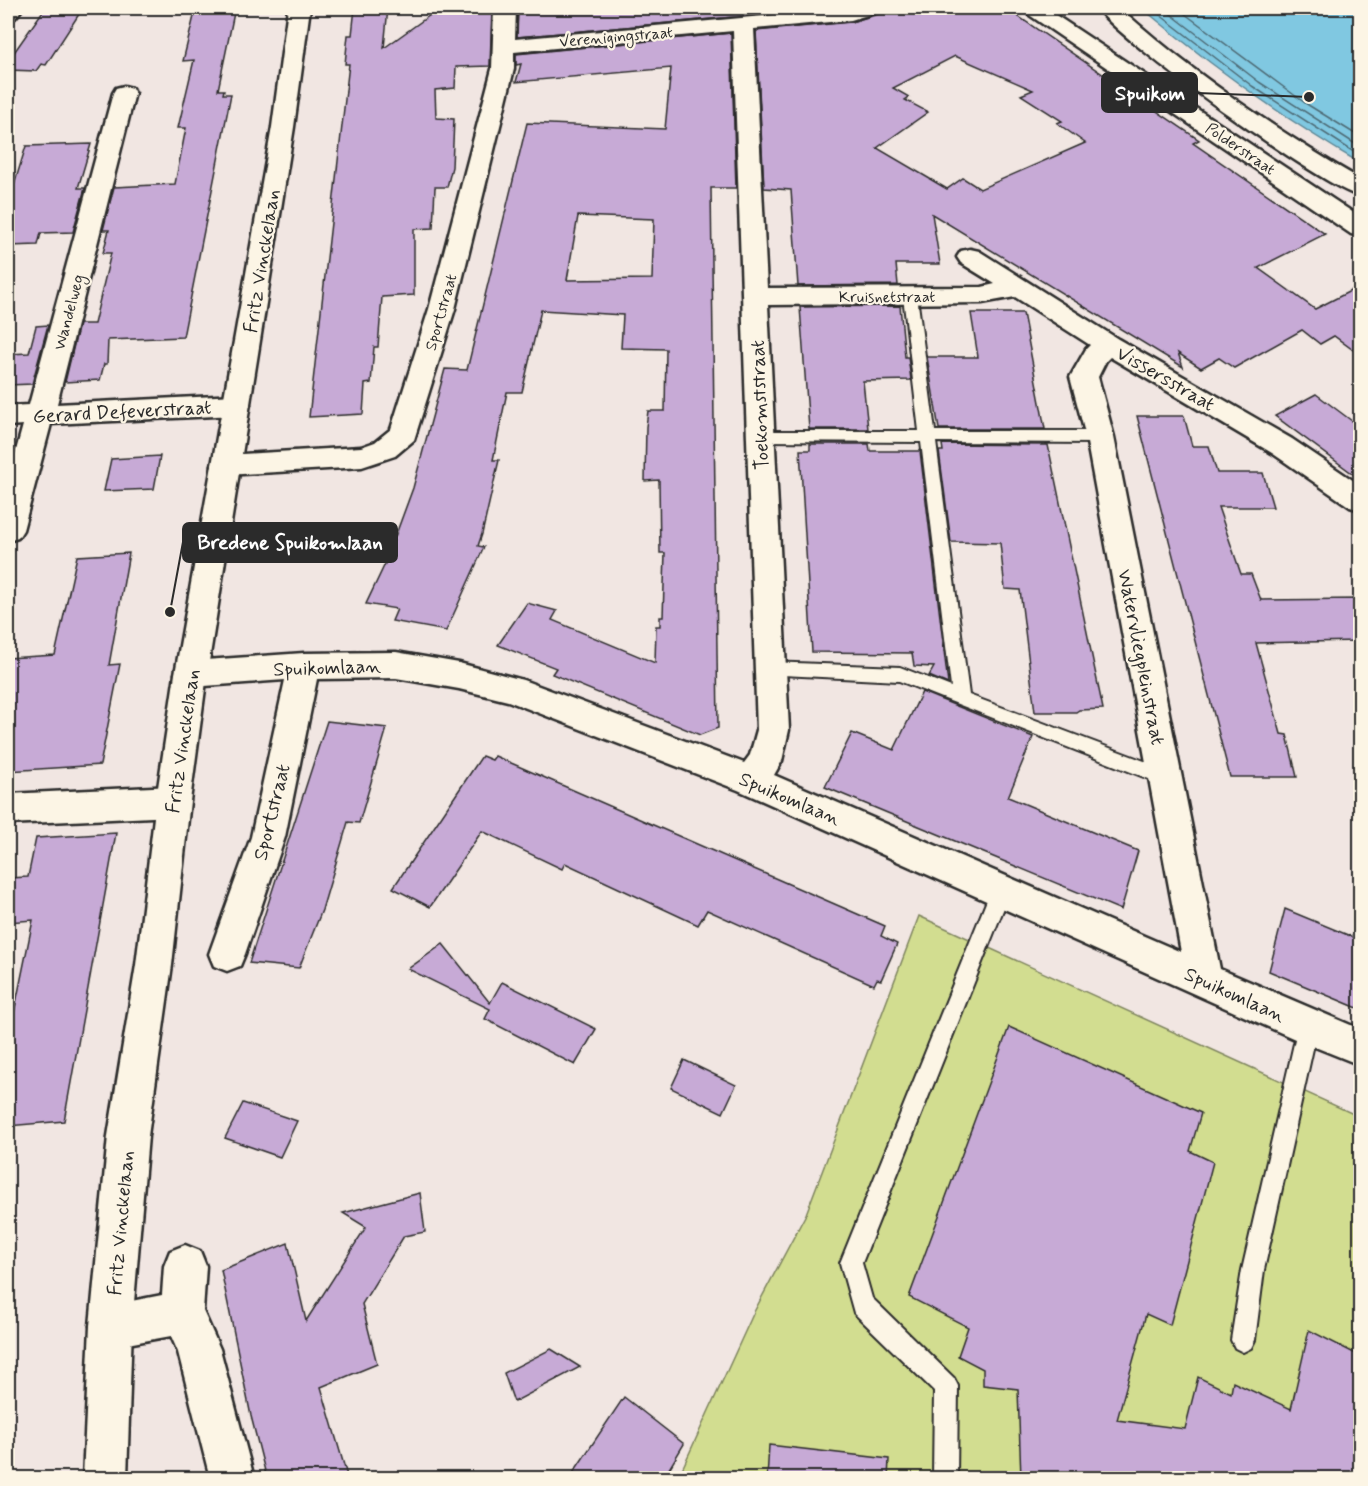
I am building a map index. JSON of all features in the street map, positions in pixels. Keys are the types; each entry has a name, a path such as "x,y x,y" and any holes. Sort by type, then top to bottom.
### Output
{"street":[{"path":"8,14 12,8"},
{"name":"Fritz Vinckelaan","path":"105,1479 111,1326 128,1136 154,965 173,801 191,674 283,127 299,8"},
{"name":"Sportstraat","path":"226,465 362,457 385,449 404,433 442,309 504,69 505,8"},
{"name":"Verenigingstraat","path":"505,46 851,14 870,8"},
{"name":"Polderstraat","path":"1032,8 1360,228"},
{"path":"1108,8 1148,43 1241,112 1360,189"},
{"name":"Toekomststraat","path":"743,25 773,730 765,760 750,780"},
{"name":"Wandelweg","path":"8,530 70,307 124,93"},
{"name":"Vissersstraat","path":"970,257 1109,345 1282,446 1360,499"},
{"name":"Kruisnetstraat","path":"756,297 982,296 1018,288"},
{"name":"Watervliegpleinstraat","path":"1109,345 1095,355 1084,377 1100,437 1204,979"},
{"name":"Gerard Defeverstraat","path":"8,416 236,405"},
{"name":"Spuikomlaan","path":"191,674 304,666 396,665 459,676 512,689 750,780 1360,1047"},
{"name":"Sportstraat","path":"226,954 268,837 304,666"},
{"path":"8,808 173,801"},
{"path":"185,1266 182,1313 199,1349 232,1479"},
{"path":"111,1326 182,1313"}],"lane":[{"path":"910,296 961,699"},
{"path":"759,436 1100,437"},
{"path":"769,669 900,674 1165,777"},
{"path":"945,1479 946,1386 861,1305 851,1263 1001,890"},
{"path":"1243,1340 1253,1270 1308,1026"}],"green space":[{"path":"919,916 1360,1117 1360,1478 678,1478 754,1312 806,1214"}],"water":[{"path":"1142,8 1360,8 1360,163 1303,128 1248,90"}],"building":[{"path":"45,8 83,8 46,65 41,64 36,71 8,70 8,61"},
{"path":"196,8 235,8 218,90 224,90 223,94 231,94 183,337 108,340 107,364 104,364 100,380 65,382 79,324 94,324 111,253 103,253 109,230 103,230 114,187 175,184 186,128 178,128 194,60 183,61"},
{"path":"355,8 388,8 384,48 440,8 492,8 490,66 456,67 455,88 435,90 436,118 454,119 452,167 447,187 435,187 433,228 414,229 414,295 382,297 378,347 374,347 371,383 365,384 363,414 309,417 349,64 345,64 348,35 352,35"},
{"path":"518,8 831,8 517,37"},
{"path":"882,8 1006,8 1199,140 1193,143 1325,234 1258,268 1315,309 1360,286 1360,355 1334,336 1320,344 1302,330 1234,368 1219,358 1201,368 1178,353 1183,367 932,214 940,264 896,264 898,285 798,286 791,190 764,188 756,31 851,22 878,14","holes":["955,56 1033,90 1021,95 1062,121 1057,123 1085,143 980,189 963,178 947,189 877,148 928,112 905,100 909,97 893,88"]},
{"path":"731,33 736,188 711,188 718,728 700,735 552,674 556,668 498,645 527,603 557,611 552,620 655,663 656,626 660,626 660,617 663,617 665,553 660,553 659,480 645,481 646,427 648,411 665,411 666,349 621,348 623,315 541,310 522,392 507,392 493,460 499,460 478,546 484,547 446,631 392,621 397,609 366,604 385,564 413,488 445,369 467,370 527,123 665,129 671,68 516,82 521,64 516,65 516,54","holes":["578,216 654,219 652,279 567,280"]},
{"path":"91,144 78,188 85,188 73,232 41,233 38,245 8,246 8,205 26,146"},
{"path":"900,306 905,357 908,357 911,380 863,381 868,429 809,429 800,307"},
{"path":"971,313 1023,313 1045,429 939,429 927,357 978,357"},
{"path":"48,325 32,384 8,385 8,354 29,353 36,326"},
{"path":"1316,394 1360,427 1360,479 1275,416"},
{"path":"1137,416 1184,416 1192,446 1209,446 1217,473 1263,473 1273,507 1218,507 1241,574 1251,574 1261,600 1360,599 1360,641 1256,643 1281,734 1287,735 1297,777 1230,777"},
{"path":"810,444 869,444 870,451 920,451 948,684 929,676 934,667 914,666 912,653 812,652 800,450 810,450"},
{"path":"942,444 1048,445 1103,709 1076,712 1035,712 1020,590 1005,589 1000,543 951,542 939,451 943,451"},
{"path":"160,456 154,489 104,491 111,459"},
{"path":"129,553 109,665 120,664 100,765 8,771 8,658 55,655 77,556"},
{"path":"922,692 1033,737 1008,797 1138,851 1121,910 825,787 852,733 894,750"},
{"path":"327,721 387,728 359,823 348,822 322,910 299,968 249,963"},
{"path":"482,756 492,760 495,756 885,926 881,936 897,944 881,980 877,979 874,985 707,910 698,925 565,863 562,869 482,831 430,907 393,888"},
{"path":"116,833 64,1121 8,1126 8,1013 14,1013 33,920 8,922 8,878 28,877 36,838"},
{"path":"1285,909 1360,940 1360,1009 1269,971"},
{"path":"443,944 490,1003 502,982 596,1029 575,1065 485,1019 490,1009 408,969"},
{"path":"1009,1027 1201,1113 1190,1151 1213,1162 1170,1325 1146,1314 1117,1420 1185,1429 1198,1377 1231,1393 1233,1382 1291,1409 1309,1330 1360,1356 1360,1479 1021,1479 1018,1389 983,1385 983,1369 958,1356 968,1327 909,1297"},
{"path":"684,1060 736,1085 723,1113 671,1088"},
{"path":"243,1103 297,1121 280,1157 225,1138"},
{"path":"420,1193 425,1232 404,1236 362,1304 377,1364 321,1387 348,1479 267,1479 251,1416 221,1270 288,1243 306,1321 366,1227 343,1213"},
{"path":"551,1349 580,1367 514,1402 504,1373"},
{"path":"624,1397 684,1444 663,1479 569,1479"},
{"path":"769,1445 889,1459 888,1479 767,1479"}],"place":[{"name":"Spuikom","path":"1309,97"},
{"name":"Bredene Spuikomlaan","path":"170,612"}]}
